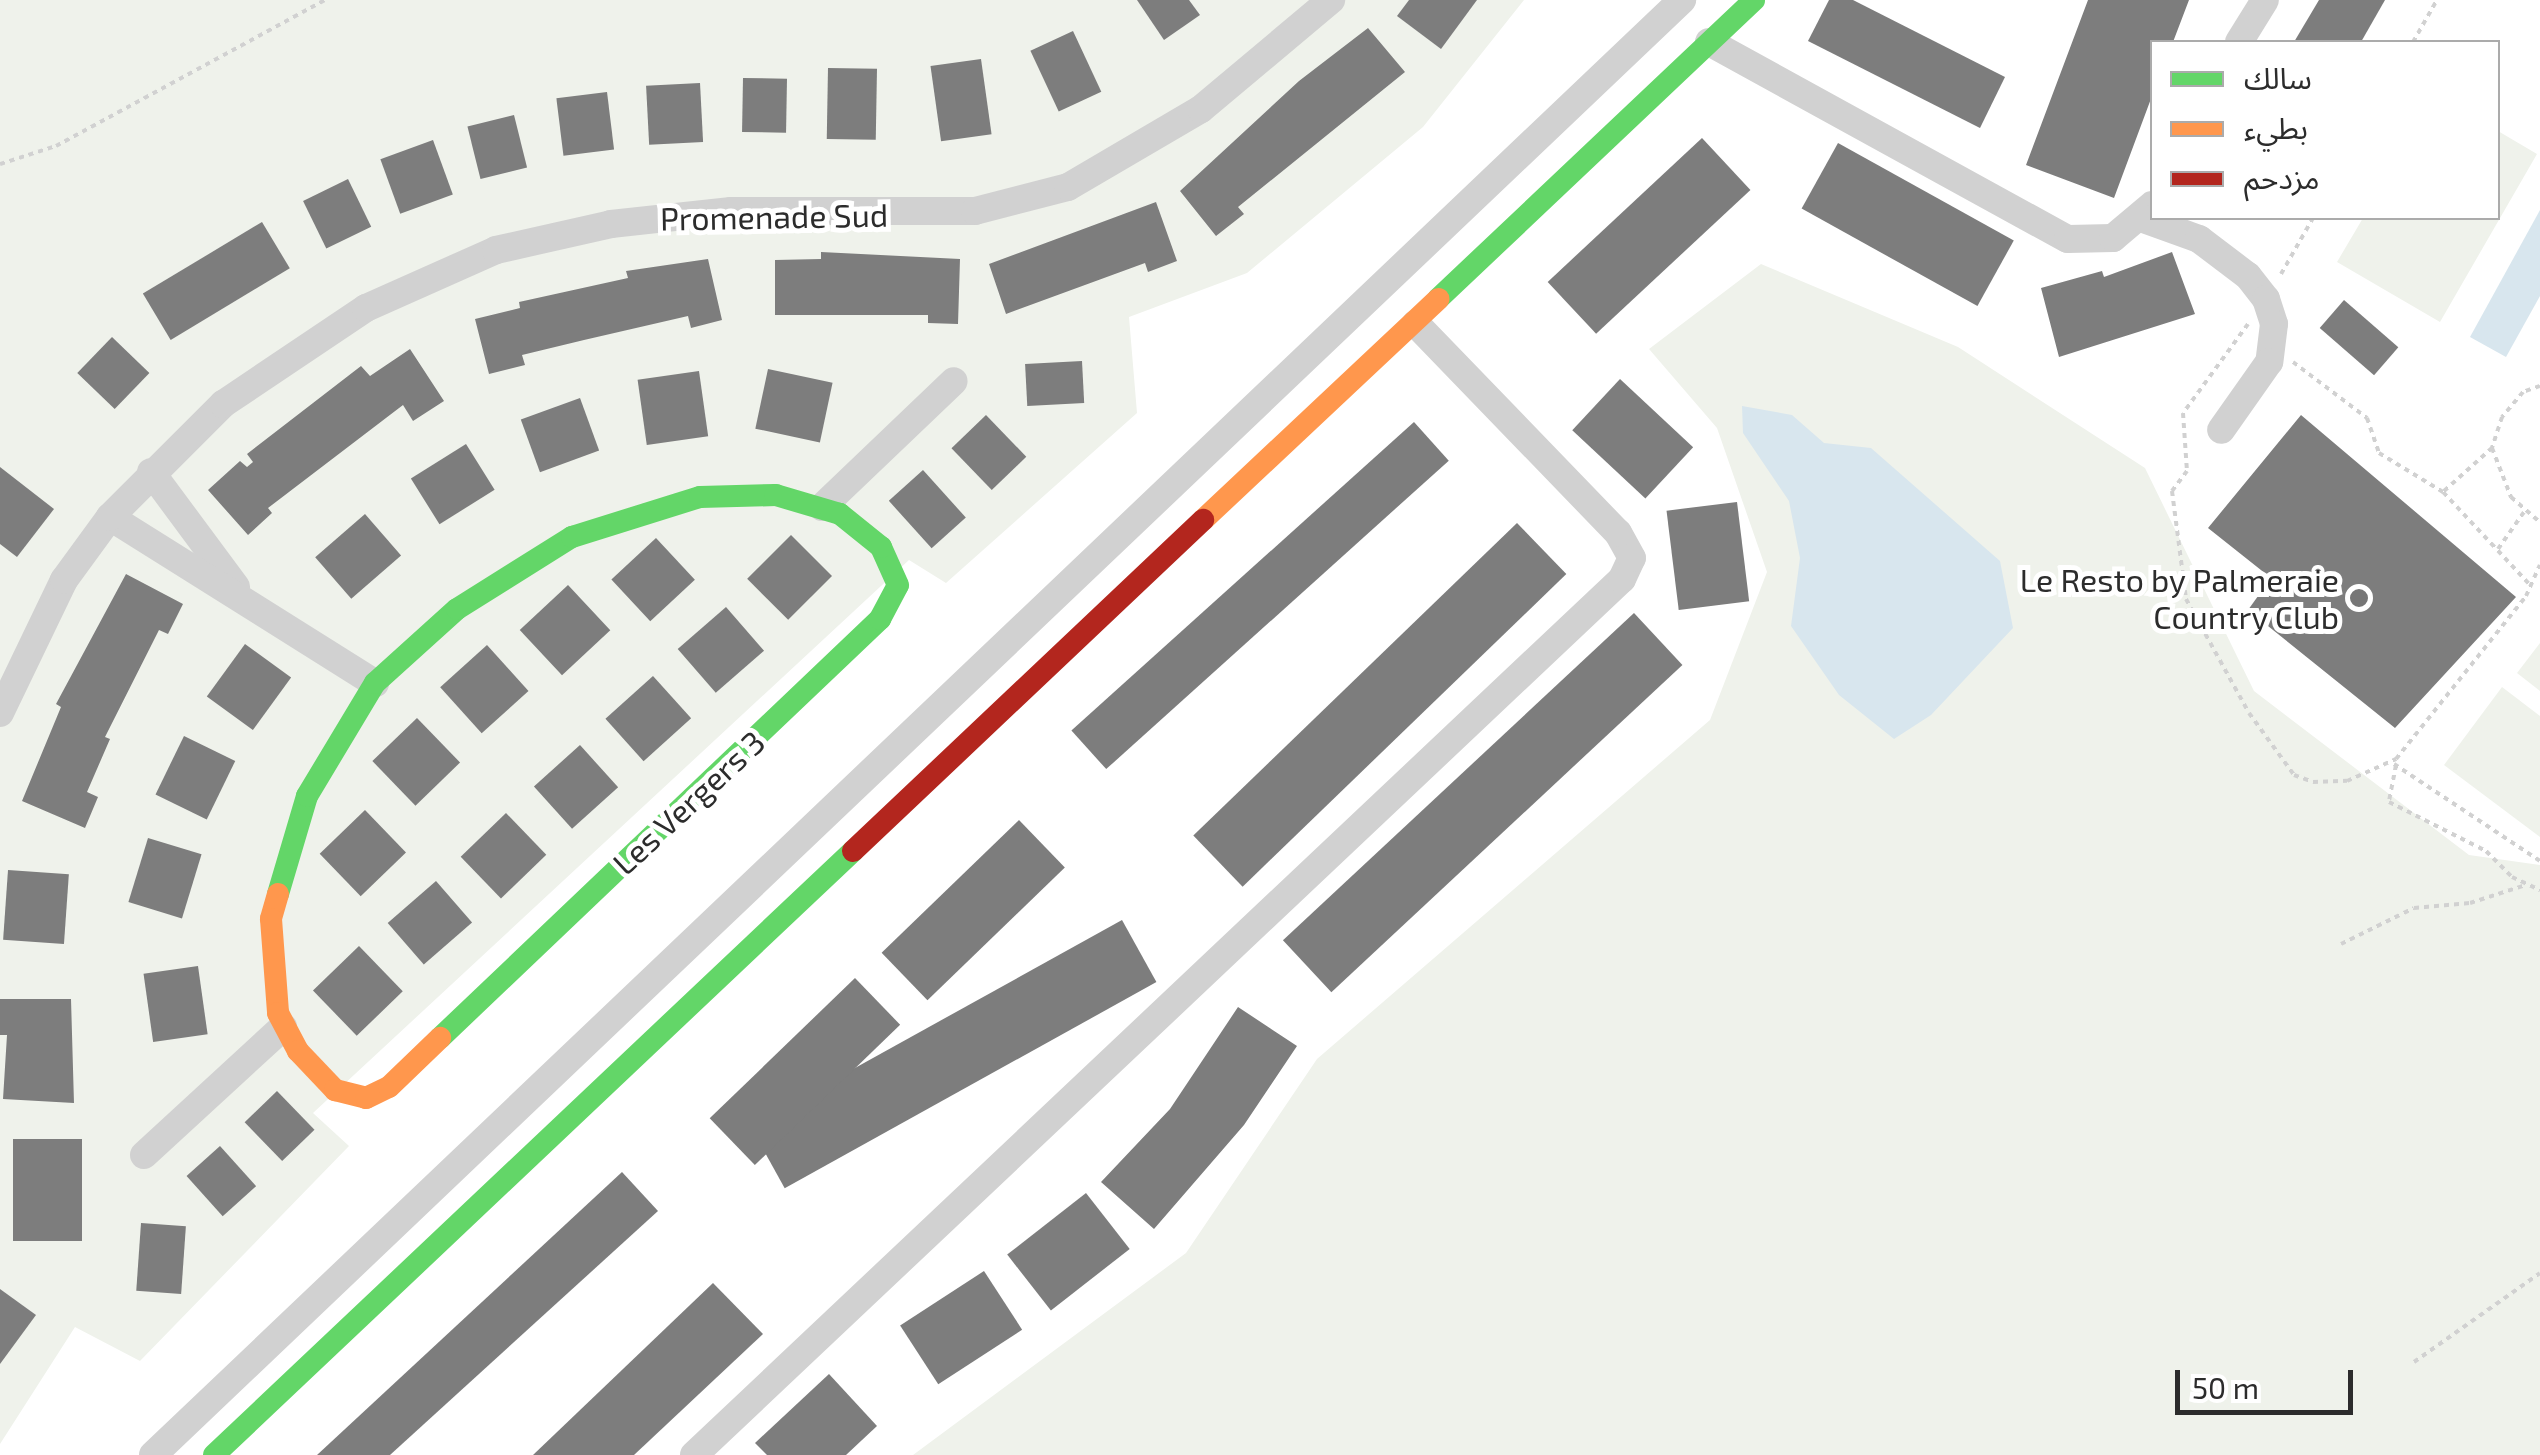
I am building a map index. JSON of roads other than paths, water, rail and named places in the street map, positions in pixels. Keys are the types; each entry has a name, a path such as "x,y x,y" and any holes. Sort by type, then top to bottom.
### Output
{"street":[{"name":"Promenade Sud","path":"0,714 64,580 110,517 223,404 328,330 496,250 611,224 731,211 948,213 1019,202 1103,172 1167,134 1331,0"},
{"path":"153,1455 1682,0"},
{"path":"214,1455 1416,324 1754,0"},
{"path":"2230,40 2244,0"},
{"path":"2240,40 2266,0"},
{"path":"1710,42 2068,239 2105,241 2147,212"},
{"path":"2162,220 2199,239 2248,276 2266,299 2274,346 2221,430"},
{"path":"694,1455 1622,580 1632,558 1618,532 1416,324"},
{"path":"822,507 954,381"},
{"path":"151,472 243,596"},
{"name":"Les Vergers 3","path":"727,494 776,495 822,507 858,526 892,563 898,585 880,619 389,1086 366,1098 335,1090 283,1027 270,948 287,847 325,758 375,683 428,631 510,570 606,522 727,494"},
{"path":"110,517 243,596 375,683"},
{"path":"144,1156 283,1027"}],"place":[{"name":"Le Resto by Palmeraie Country Club","path":"2359,598"}]}
